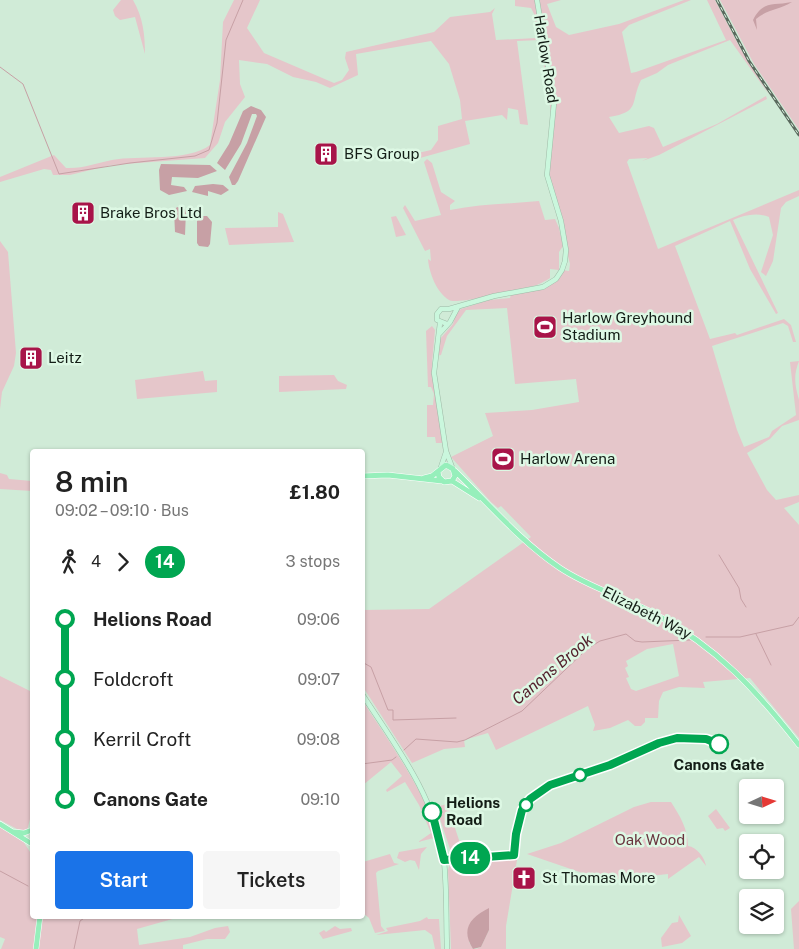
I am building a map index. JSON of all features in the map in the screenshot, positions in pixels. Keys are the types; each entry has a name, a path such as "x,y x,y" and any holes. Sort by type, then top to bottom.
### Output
{"main road":[{"path":"365,476 388,475 452,481 453,469 446,466 424,478"},
{"name":"Elizabeth Way","path":"453,469 480,498 540,553 562,569 655,614 700,640 743,678 799,746"},
{"path":"440,470 442,481"},
{"name":"Elizabeth Way","path":"452,481 480,498"},
{"path":"0,824 30,842"},
{"path":"14,832 30,832"},
{"path":"36,949 40,919"}],"street":[{"name":"Harlow Road","path":"449,309 494,296 543,287 556,278 562,270 565,261 566,250 561,221 547,175 554,103 537,0"},
{"path":"440,333 452,320 458,307"},
{"path":"453,316 449,309 443,308 438,312 436,318 440,323 440,333 436,349 434,373 446,451 453,469"},
{"path":"440,323 447,324"},
{"path":"440,470 446,451"},
{"path":"365,699 416,778 432,812 444,860 447,949"}],"green space":[{"path":"121,0 133,0 136,6 143,26 145,54 135,17 120,20 115,16 113,10"},
{"path":"234,0 260,0 247,28 264,53 334,83 342,80 349,70 345,58 346,52 434,32 450,17 490,12 495,8 492,14 496,40 537,38 534,14 531,8 515,6 515,0 561,0 547,4 556,27 569,35 619,24 684,0 691,0 629,25 622,32 631,73 636,72 726,40 707,0 715,0 739,46 770,96 730,40 668,65 657,73 641,80 630,109 619,115 609,117 619,133 649,126 654,128 663,147 717,124 766,96 767,99 659,155 642,161 648,158 629,159 627,162 658,249 799,190 799,196 786,202 781,208 773,261 766,276 761,272 773,235 769,217 751,215 733,220 778,313 776,314 750,269 730,221 675,246 710,339 735,333 737,335 784,319 791,325 796,342 793,342 788,326 783,323 712,346 737,430 744,447 769,437 772,431 796,415 790,362 799,361 795,381 799,400 799,420 782,426 770,439 747,453 767,490 776,500 799,495 799,502 784,508 799,525 799,738 750,678 703,682 705,688 679,687 663,692 659,701 658,718 645,718 645,722 641,726 635,726 628,720 610,728 593,731 595,725 588,706 496,750 488,733 464,740 465,747 444,749 412,763 365,690 365,610 429,609 531,537 501,506 498,508 491,502 451,457 493,436 485,413 532,410 579,402 576,379 515,384 507,308 466,310 447,336 441,355 436,356 440,339 453,324 456,313 461,309 489,300 510,298 511,294 549,284 562,270 569,271 570,264 547,175 552,120 540,40 517,41 528,125 520,124 518,110 508,108 507,120 502,115 465,121 470,144 420,158 418,153 431,150 438,140 438,126 462,119 460,100 449,64 431,41 356,54 358,75 330,88 316,82 293,77 267,64 239,60 240,84 245,97 225,122 218,143 205,158 111,165 70,175 53,175 51,170 44,169 0,182 0,177 54,155 66,168 72,168 112,160 176,156 201,150 210,145 220,80 223,22","holes":["673,644 679,676 636,691 631,689 626,678 629,677 625,668 628,666 626,661 647,649"]},
{"path":"720,0 799,0 799,130 754,64"},
{"path":"427,159 432,163 441,192 455,201 450,205 450,210 483,205 539,201 545,220 555,219 559,228 563,246 559,252 559,270 550,269 550,278 537,285 516,290 454,301 445,297 437,288 430,270 428,259 431,261 430,249 425,251 403,208 405,205 415,221 441,215 424,162"},
{"path":"278,212 283,214 294,242 229,245 225,228 278,227"},
{"path":"396,216 406,235 396,237 391,217"},
{"path":"0,241 8,252 16,353 14,366 2,392 0,409"},
{"path":"432,326 435,330 432,363 443,443 436,443 435,437 427,437 427,405 433,405 434,394 431,387 428,387 426,331"},
{"path":"203,371 205,381 217,380 217,392 137,399 135,380"},
{"path":"334,375 338,381 347,385 346,389 279,392 279,376"},
{"path":"0,473 7,475 9,479 30,481 30,491 0,489"},
{"path":"0,676 30,691 30,819 27,831 17,829 0,820"},
{"path":"365,705 406,769 428,809 434,838 418,842 431,833 419,805 405,782 387,792 386,790 402,776 391,762 365,783"},
{"name":"Oak Wood","path":"651,802 671,802 685,828 688,846 700,853 706,866 699,857 668,879 668,874 622,879 597,878 527,854 561,843 634,807"},
{"path":"447,804 463,852 451,852 436,807"},
{"path":"716,809 730,828 725,831 723,828 717,829 708,816"},
{"path":"0,827 23,841 30,852 30,919 38,919 34,949 1,949 5,939 0,937"},
{"path":"427,847 421,854 419,870 415,861 405,862 397,858 399,852"},
{"path":"390,854 394,863 399,864 376,873 381,926 385,931 375,933 369,918 365,915 365,861"},
{"path":"500,859 517,860 506,926 506,949 476,949 481,947 489,930 489,909 469,942 473,949 451,949 448,870 450,863"},
{"path":"799,901 799,949 794,949 791,909"},
{"path":"679,915 691,936 682,943 662,947 661,938 672,923 678,922"},
{"path":"427,917 428,919 439,919 441,949 435,949 432,935 425,930 376,935 388,931 386,928 420,921"},
{"path":"43,919 172,919 137,929 139,945 190,937 215,928 228,926 230,932 225,939 207,939 183,945 183,949 38,949"},
{"path":"335,926 340,929 351,928 352,931 323,939 319,933 324,930 326,932"}],"shaded area":[{"path":"792,2 765,13 756,19 757,30 753,20 761,9 769,5"},
{"path":"251,106 261,110 266,117 238,181 235,185 232,185 229,177 247,143 257,116 256,114 252,114 241,144 225,170 217,163 229,144 243,111"},
{"path":"161,164 210,165 217,171 198,178 172,177 171,185 184,187 187,191 169,195 160,190 159,170"},
{"path":"223,185 229,190 221,195 208,191 208,196 192,192 195,186"},
{"path":"177,207 186,211 185,235 175,232 174,211"},
{"path":"201,216 207,216 212,222 210,244 208,247 199,246 197,243 197,221"},
{"path":"489,908 489,930 481,947 473,949 467,935 469,924 477,915"}],"waterway":[{"path":"0,67 23,84 59,174 130,163 195,156 209,150 217,123 226,40 243,0"},
{"path":"719,555 739,588 741,599 746,607"},
{"name":"Canons Brook","path":"706,637 740,637 793,625 799,617"},
{"name":"Canons Brook","path":"404,750 416,739 457,742 465,740 522,711 587,649 600,641 626,634 635,641 642,642 690,640"},
{"path":"756,634 771,665"},
{"path":"365,664 371,667 388,710 393,710 393,720 456,718"},
{"name":"Canons Brook","path":"365,764 392,760 396,757"},
{"path":"0,871 28,886"},
{"name":"Canons Brook","path":"74,949 80,921 83,919"}],"railway":[{"path":"717,0 749,61 799,135"}],"bus line":[{"name":"14","path":"432,812 444,860 514,855 516,834 522,810 540,790 610,765 659,743 677,738 706,739 718,742 719,744"}],"place":[{"name":"BFS Group","path":"326,154"},
{"name":"Brake Bros Ltd","path":"83,213"},
{"name":"Harlow Greyhound Stadium","path":"545,327"},
{"name":"Leitz","path":"31,358"},
{"name":"Harlow Arena","path":"503,459"},
{"name":"Canons Gate","path":"719,744"},
{"name":"Helions Road","path":"432,812"},
{"name":"St Thomas More","path":"524,878"}]}
